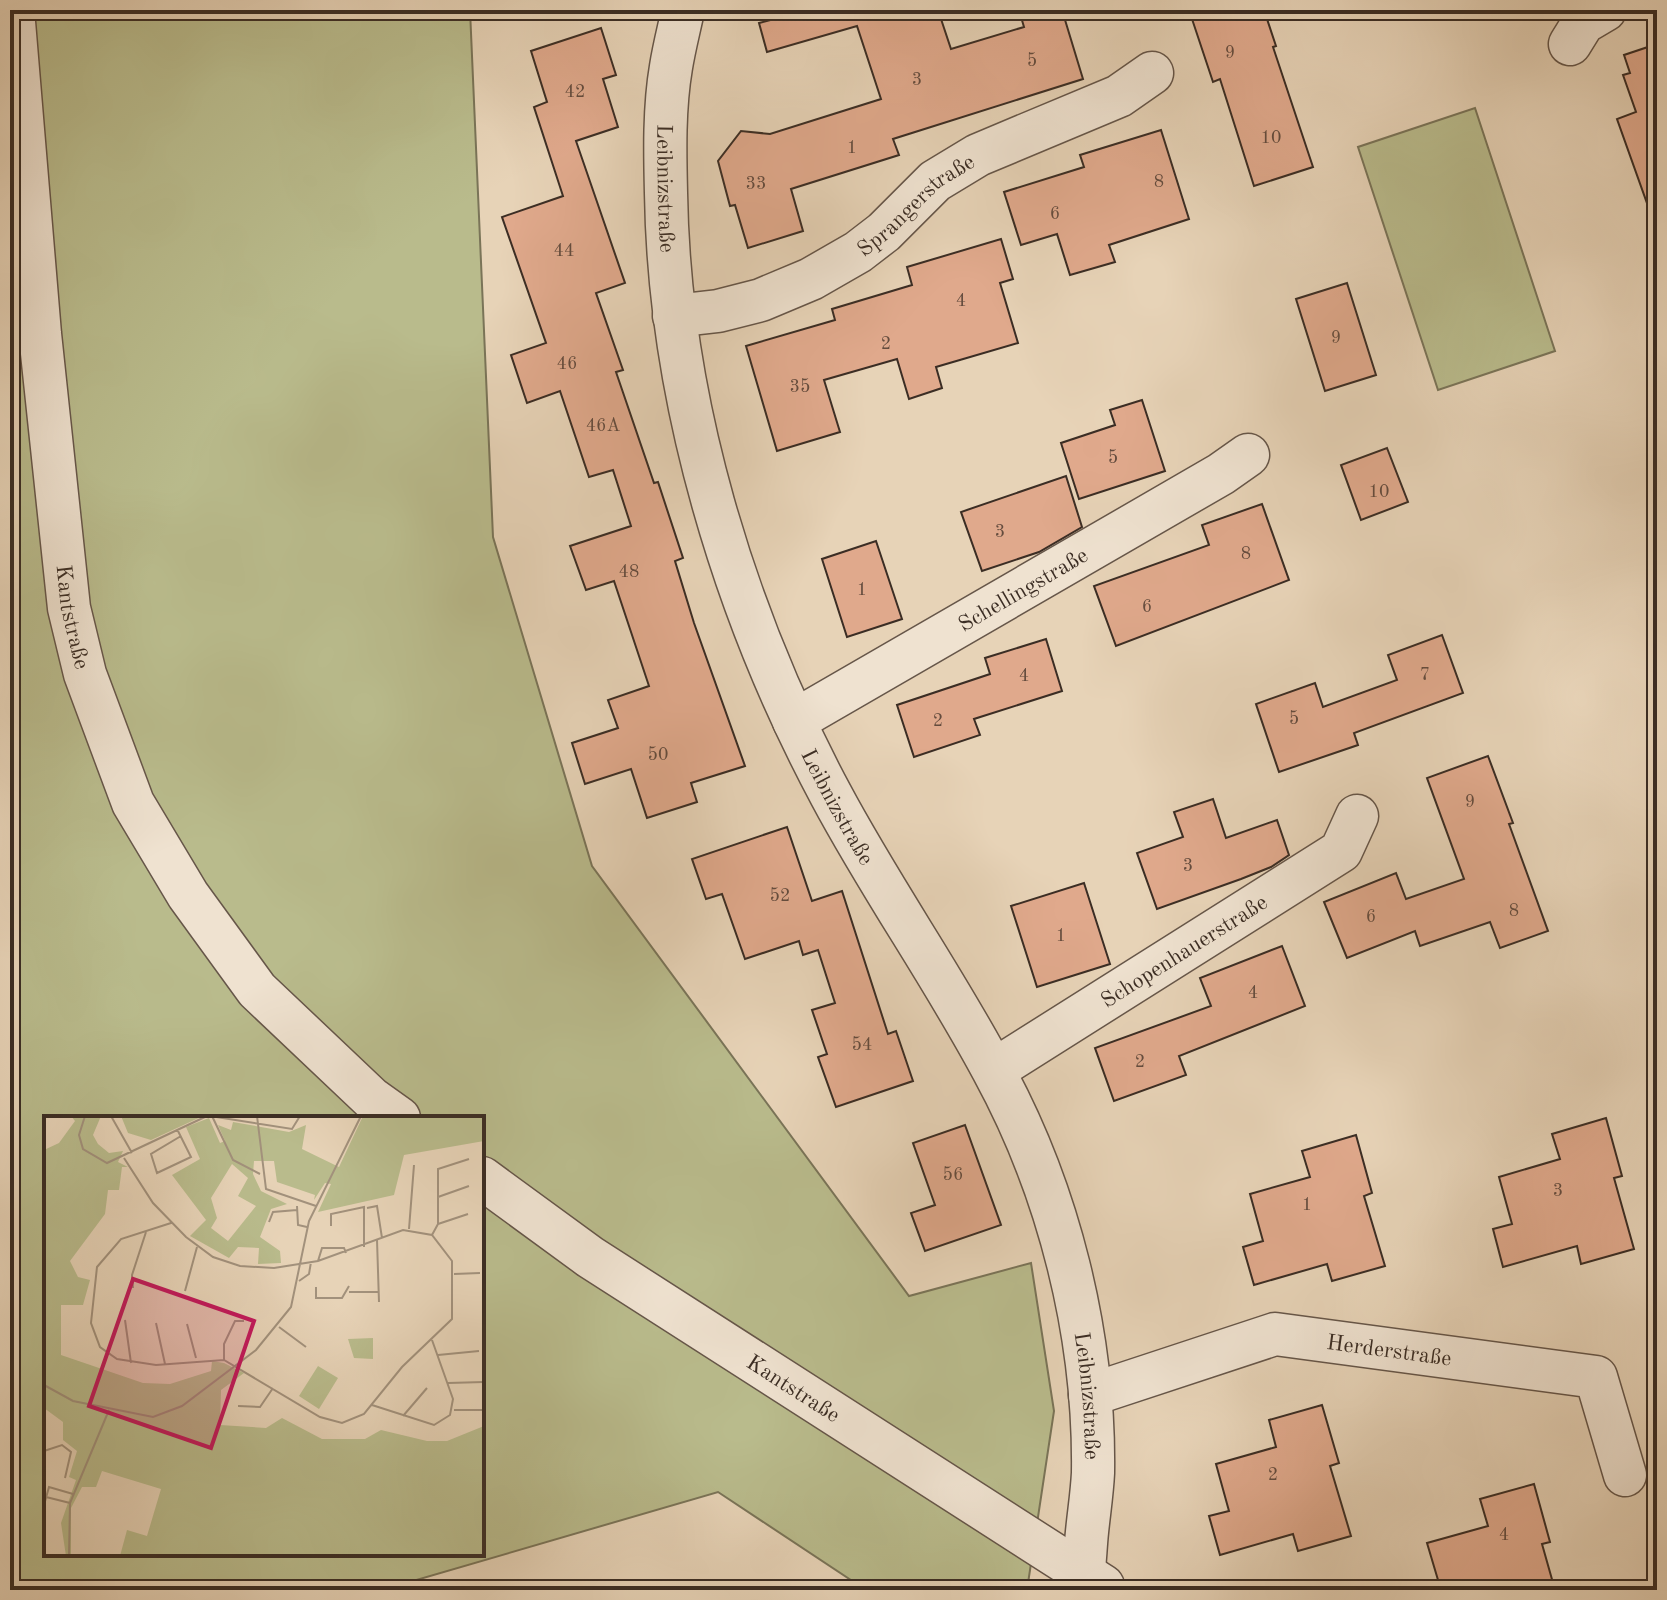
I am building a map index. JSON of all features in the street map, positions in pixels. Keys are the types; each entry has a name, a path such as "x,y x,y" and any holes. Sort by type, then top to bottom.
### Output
{"street":[{"name":"Kantstraße","path":"13,10 21,251 69,608 85,674 133,803 188,895 257,990 371,1098 396,1116"},
{"name":"Leibnizstraße","path":"683,10 670,70 665,142 667,240 674,316 689,399 726,540 754,625 794,721 831,795 994,1070 1022,1128 1048,1199 1069,1269 1088,1368 1093,1476 1091,1585"},
{"path":"1570,44 1583,23 1605,10"},
{"name":"Sprangerstraße","path":"674,316 747,304 811,279 858,252 884,232 935,181 978,155 1119,96 1152,73"},
{"name":"Schellingstraße","path":"794,721 1208,482 1248,455"},
{"name":"Schopenhauerstraße","path":"994,1070 1341,851 1357,816"},
{"name":"Kantstraße","path":"484,1179 590,1257 1091,1585"},
{"name":"Herderstraße","path":"1090,1395 1275,1334 1596,1377 1625,1475"}],"green space":[{"path":"10,10 470,10 493,537 592,866 909,1296 1031,1263 1054,1411 1027,1590 866,1590 718,1492 382,1590 10,1590"},
{"path":"1475,108 1555,351 1438,390 1358,147"}],"building":[{"path":"775,10 938,10 951,49 1024,27 1019,10 1062,10 1083,79 893,139 899,155 791,189 803,231 748,248 735,205 730,206 718,161 741,131 770,134 881,99 857,26 767,52 759,23 778,18"},
{"path":"1209,10 1264,10 1276,46 1273,47 1313,167 1254,186 1220,79 1213,82 1191,16"},
{"path":"601,28 616,75 603,79 618,127 576,141 625,283 596,293 623,370 616,372 683,558 675,561 694,623 745,766 691,783 697,802 647,818 631,769 585,784 572,743 618,728 608,700 649,686 614,581 586,590 570,546 631,526 613,470 589,477 560,391 527,403 511,355 546,343 502,217 563,196 534,107 547,102 531,51"},
{"path":"1657,44 1657,219 1653,220 1617,119 1636,112 1623,75 1630,73 1624,55"},
{"path":"1161,130 1189,219 1109,245 1115,262 1070,275 1057,234 1021,245 1004,192 1084,167 1080,155"},
{"path":"1001,239 1013,279 1000,283 1018,343 936,367 942,388 909,399 897,359 824,380 840,432 777,451 746,346 835,320 832,309 912,285 907,267"},
{"path":"1347,283 1376,375 1325,391 1296,299"},
{"path":"1142,400 1165,471 1079,499 1061,443 1115,425 1110,410"},
{"path":"1387,448 1408,502 1361,520 1341,465"},
{"path":"1066,476 1082,527 1039,552 982,571 961,512"},
{"path":"1262,504 1289,580 1116,646 1094,586 1209,545 1202,525"},
{"path":"876,541 902,619 847,637 822,559"},
{"path":"1442,635 1463,693 1354,733 1358,745 1279,772 1256,704 1315,683 1323,707 1397,680 1388,655"},
{"path":"1046,639 1062,691 974,719 980,735 914,757 897,705 990,674 985,658"},
{"path":"1488,756 1548,931 1500,948 1490,922 1420,946 1415,931 1347,958 1324,902 1396,873 1406,899 1464,879 1427,778"},
{"path":"1213,799 1226,838 1277,820 1289,855 1271,867 1157,909 1137,853 1183,837 1174,812"},
{"path":"787,827 812,901 842,891 888,1034 896,1031 913,1081 836,1107 818,1057 827,1054 812,1010 835,1003 818,950 803,955 799,941 745,959 722,894 706,899 692,859"},
{"path":"1084,883 1110,964 1037,987 1011,906"},
{"path":"1282,946 1305,1006 1179,1056 1186,1075 1114,1101 1095,1048 1211,1006 1200,978"},
{"path":"1606,1118 1622,1176 1614,1178 1634,1249 1581,1264 1577,1246 1503,1267 1493,1229 1512,1224 1499,1177 1560,1159 1552,1134"},
{"path":"965,1125 1001,1225 925,1251 911,1213 935,1205 913,1143"},
{"path":"1356,1135 1372,1193 1364,1196 1385,1266 1332,1281 1327,1264 1254,1285 1243,1247 1263,1241 1250,1194 1310,1177 1302,1151"},
{"path":"1322,1405 1339,1463 1330,1466 1351,1536 1298,1551 1293,1534 1220,1555 1209,1516 1229,1511 1216,1464 1276,1447 1269,1420"},
{"path":"1534,1484 1550,1542 1542,1544 1555,1590 1441,1590 1427,1543 1488,1526 1480,1499"}]}
